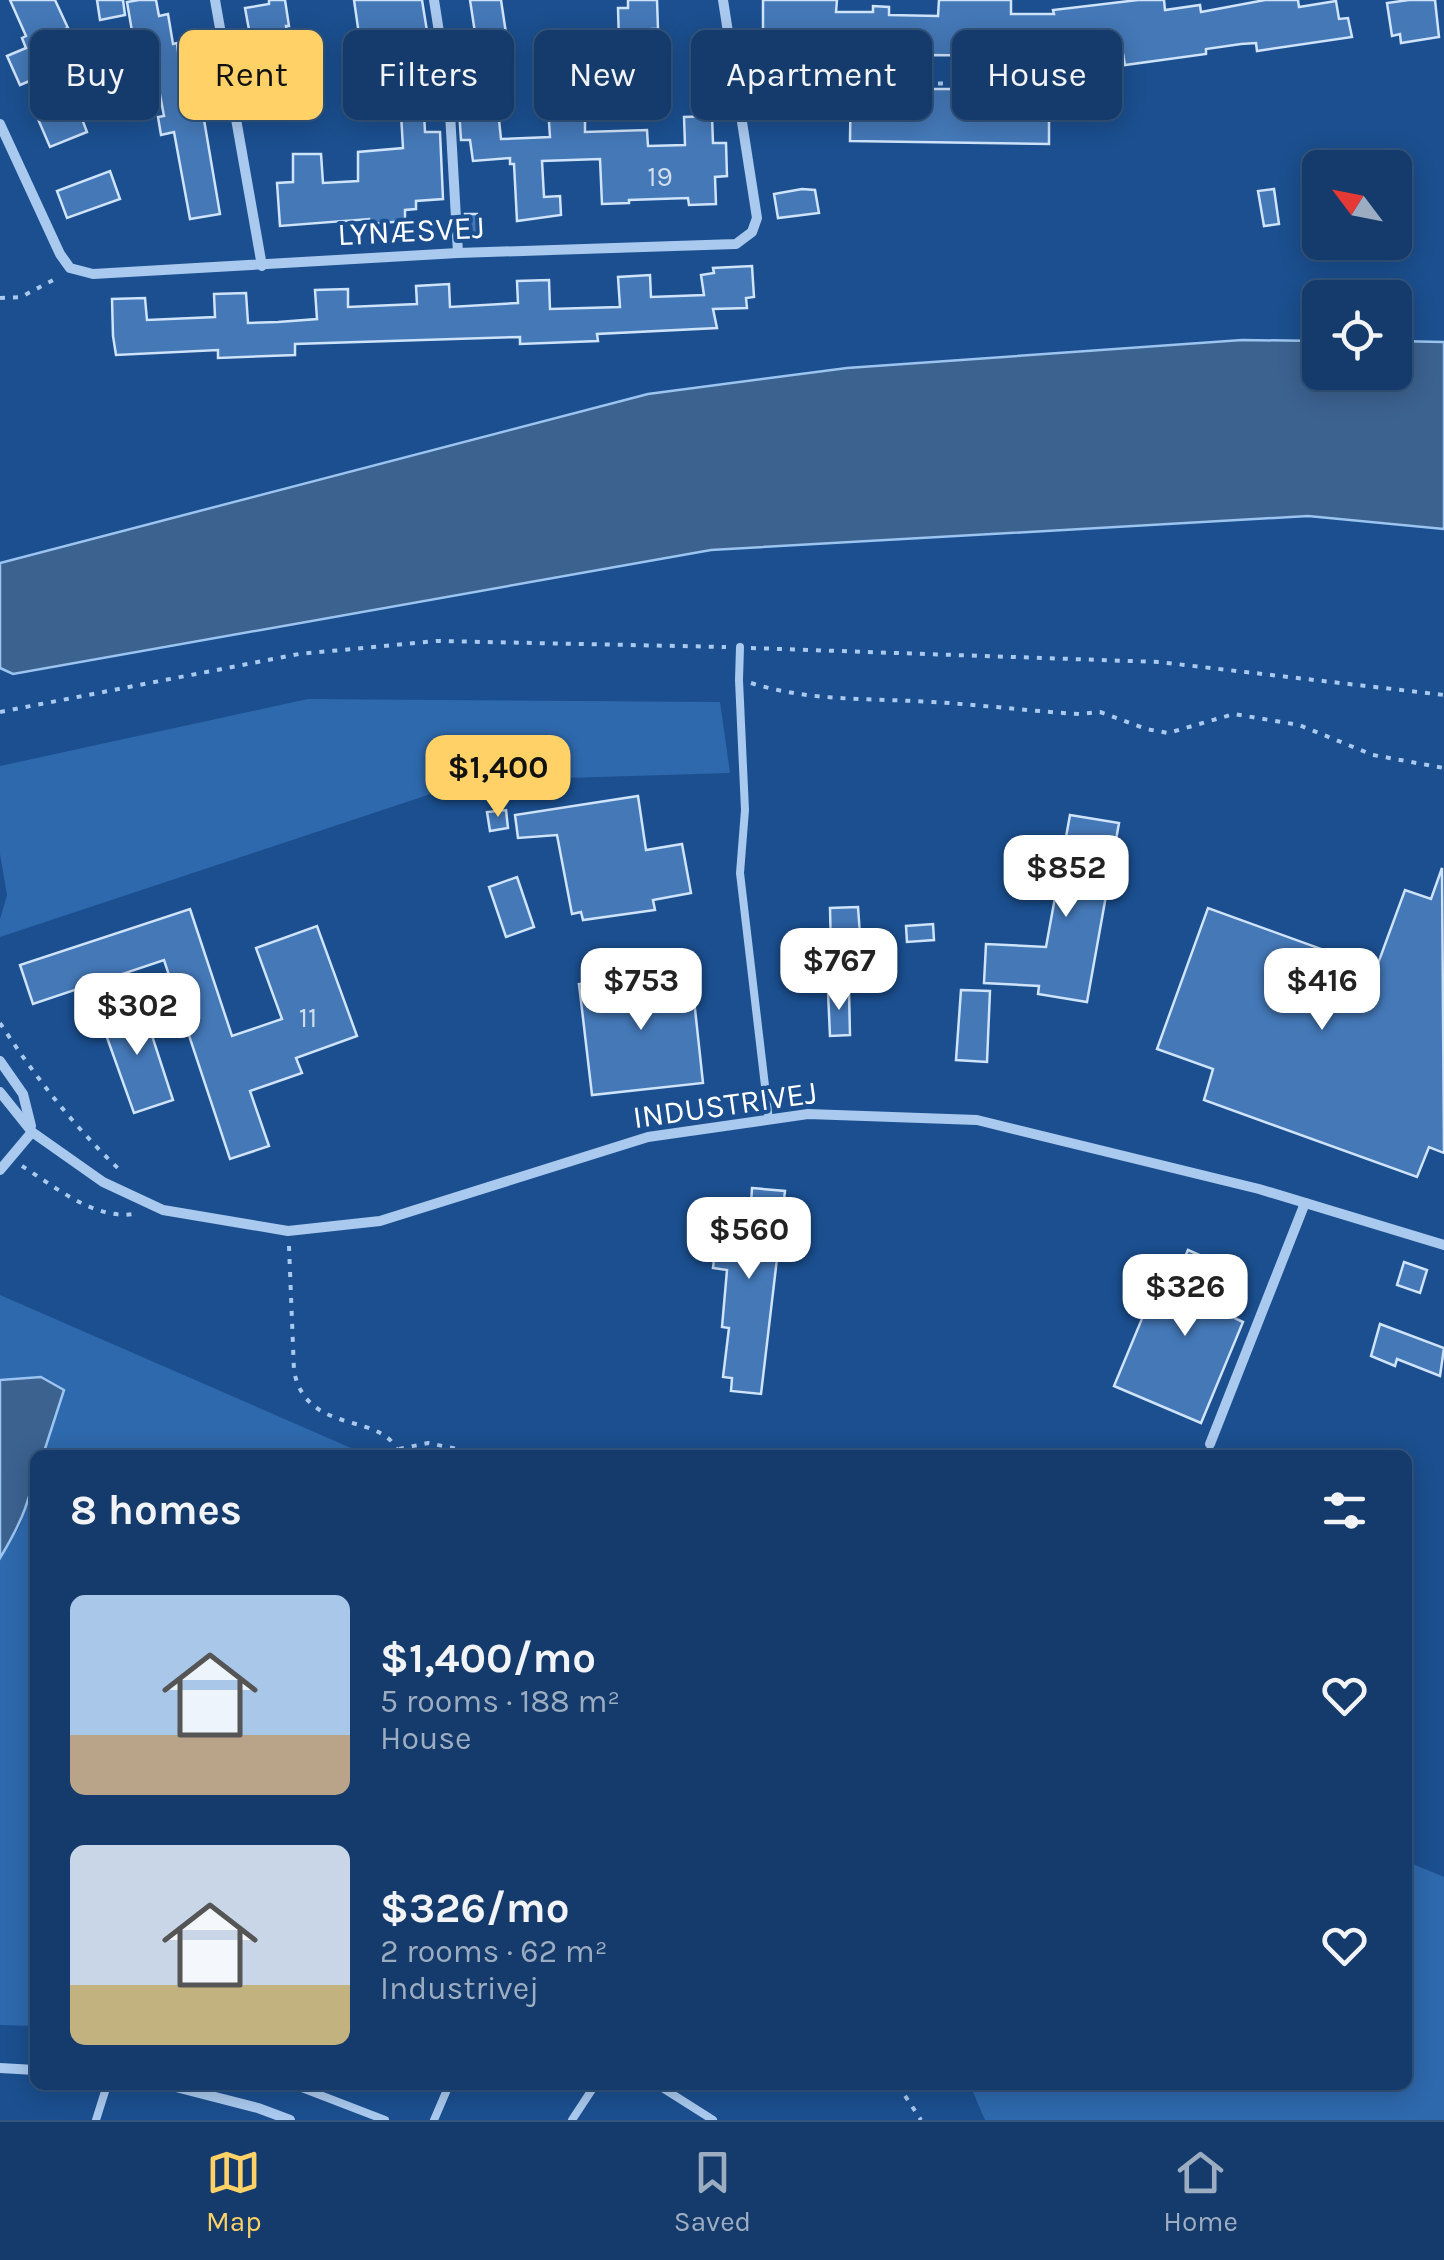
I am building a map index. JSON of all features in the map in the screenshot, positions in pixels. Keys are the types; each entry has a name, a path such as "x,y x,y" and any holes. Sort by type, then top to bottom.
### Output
{"street":[{"path":"215,0 262,266"},
{"path":"434,0 449,96 458,252"},
{"name":"LYNÆSVEJ","path":"70,268 93,274 458,252 736,244 752,232 757,218 722,0"},
{"path":"0,124 70,268"},
{"path":"0,1061 23,1094 32,1132 0,1170"},
{"name":"INDUSTRIVEJ","path":"0,1092 32,1132 103,1182 163,1210 288,1231 380,1221 648,1137 808,1114 977,1120 1304,1203 1444,1245"},
{"path":"1210,1444 1304,1203"},
{"path":"0,2068 30,2070"},
{"path":"207,2090 256,2114 290,2120"}],"lane":[{"path":"740,648 745,810 740,873 770,1120"},
{"path":"96,2120 105,2090"},
{"path":"307,2090 385,2120"},
{"path":"434,2120 446,2090"},
{"path":"572,2120 591,2090"},
{"path":"667,2090 713,2120"}],"path":[{"path":"0,298 21,297 51,284 70,268"},
{"path":"0,712 299,654 436,640 1158,662 1444,695"},
{"path":"739,680 786,695 1078,714 1100,712 1168,733 1234,714 1299,725 1373,756 1444,768"},
{"path":"0,1024 81,1134 136,1184"},
{"path":"10,1158 74,1198 114,1217 163,1210"},
{"path":"288,1231 298,1390 311,1407 384,1436 397,1450"},
{"path":"405,1450 428,1443 462,1450"},
{"path":"901,2090 921,2120"}],"shaded area":[{"path":"1242,340 1302,341 1302,390 1412,390 1412,341 1444,342 1444,529 1308,516 711,550 13,674 0,668 0,563 648,394 847,368"},
{"path":"308,699 720,702 730,773 470,781 0,937 7,895 0,854 0,766"},
{"path":"0,1295 356,1450 45,1450 64,1391 41,1377 0,1380"},
{"path":"41,1377 64,1390 45,1450 30,1450 30,1490 25,1509 0,1558 0,1380"},
{"path":"30,1495 30,2026 0,2025 0,1558 20,1526"},
{"path":"1412,1864 1444,1877 1444,2120 985,2120 972,2090 1412,2090"}],"building":[{"path":"10,0 55,0 68,28 30,30 30,81 20,85 7,56 26,48 22,38 26,36"},
{"path":"97,0 123,0 125,15 100,20"},
{"path":"156,0 159,16 168,14 173,44 177,43 179,51 179,120 204,120 220,214 190,219 174,132 161,135 158,120 164,116 159,89 159,30 132,30 127,2"},
{"path":"269,0 285,0 287,30 249,30 245,8 269,4"},
{"path":"354,0 422,0 427,30 358,30"},
{"path":"470,0 501,0 506,30 475,30"},
{"path":"628,0 657,0 658,29 619,30 618,8 628,8"},
{"path":"763,0 837,0 836,12 873,12 873,6 889,7 889,15 938,16 939,0 1011,0 1011,14 1054,14 1053,10 1138,0 1164,0 1165,10 1200,5 1201,12 1265,0 1298,0 1299,7 1336,1 1339,19 1348,18 1352,37 1257,51 1256,43 1241,44 1206,49 1206,54 1125,65 1122,30 952,30 952,55 932,55 932,30 763,30"},
{"path":"1435,0 1439,37 1401,43 1400,34 1392,36 1387,3"},
{"path":"932,89 952,89 952,120 1049,120 1049,144 850,141 850,120 932,120"},
{"path":"684,117 712,120 713,143 726,143 727,176 715,177 716,204 689,205 688,198 602,204 600,159 542,161 544,197 560,196 561,215 517,221 514,164 510,164 510,158 473,161 470,140 461,140 460,120 499,120 501,139 550,137 549,120 585,120 585,132 647,130 648,146 685,145"},
{"path":"38,120 82,120 87,132 50,147"},
{"path":"401,120 424,120 425,132 440,132 443,199 416,201 416,209 405,210 405,221 369,224 369,219 280,226 277,183 293,182 293,154 321,154 323,183 358,181 358,152 403,148"},
{"path":"110,171 120,199 67,218 57,191"},
{"path":"1274,189 1279,224 1264,226 1258,191"},
{"path":"815,190 819,213 778,218 774,194"},
{"path":"465,214 477,214 478,236 466,237"},
{"path":"752,266 754,297 746,298 747,308 713,309 717,328 597,334 598,341 520,344 520,337 295,344 295,355 218,358 218,350 116,355 113,336 112,299 145,298 147,320 215,317 214,294 246,293 248,323 278,322 317,319 315,290 348,289 348,307 417,304 416,286 449,284 450,307 518,303 517,281 549,280 550,309 620,307 618,277 650,275 651,297 704,295 701,275 714,273 713,268"},
{"path":"638,796 646,850 682,844 691,893 653,900 655,910 583,920 581,912 572,914 557,835 518,838 515,815"},
{"path":"506,810 508,828 490,831 487,812"},
{"path":"1070,815 1119,823 1087,1002 1038,994 1039,986 984,983 986,944 1046,947"},
{"path":"1442,868 1444,1153 1429,1147 1417,1177 1204,1100 1213,1069 1157,1049 1208,908 1376,969 1405,890 1431,899"},
{"path":"517,877 534,927 506,937 489,887"},
{"path":"858,907 861,949 831,950 830,908"},
{"path":"190,909 232,1036 282,1019 256,948 317,926 357,1036 296,1058 302,1073 250,1091 269,1146 230,1159 164,960 33,1004 20,965"},
{"path":"933,924 934,940 907,942 906,926"},
{"path":"691,972 703,1083 592,1095 579,984"},
{"path":"961,990 990,991 987,1062 956,1060"},
{"path":"849,991 850,1035 830,1036 828,992"},
{"path":"142,1005 173,1100 134,1113 100,1018"},
{"path":"752,1188 785,1191 761,1394 731,1391 732,1378 723,1377 729,1328 722,1327 727,1270 713,1268 721,1200 751,1204"},
{"path":"1188,1250 1245,1275 1228,1315 1243,1322 1201,1423 1114,1386 1156,1285 1171,1291"},
{"path":"1404,1262 1427,1270 1420,1293 1397,1285"},
{"path":"1380,1324 1444,1348 1440,1376 1397,1359 1395,1366 1371,1356"}]}
